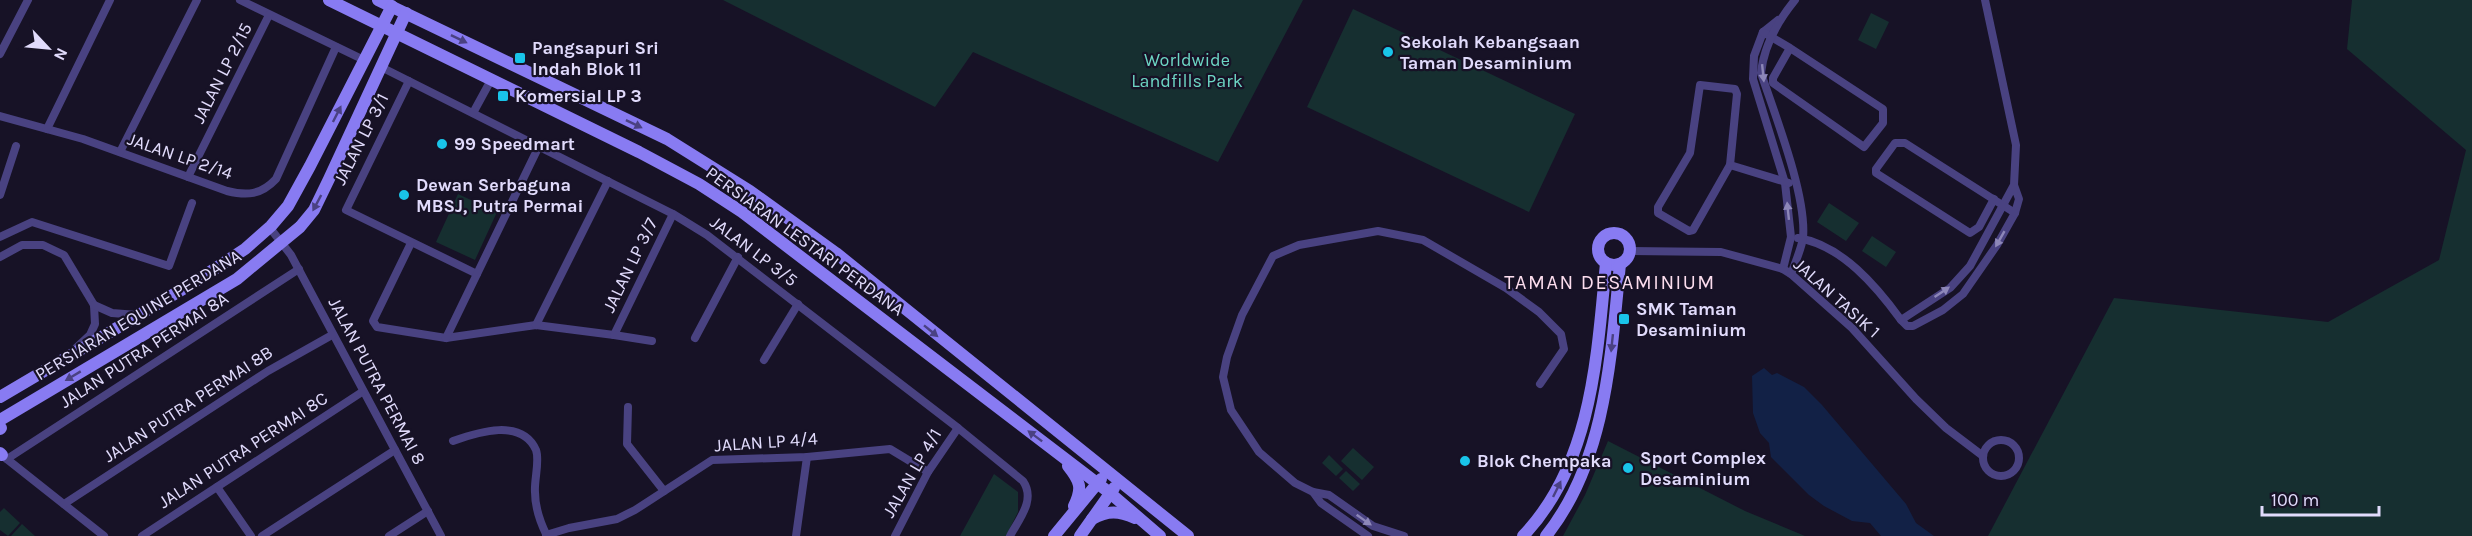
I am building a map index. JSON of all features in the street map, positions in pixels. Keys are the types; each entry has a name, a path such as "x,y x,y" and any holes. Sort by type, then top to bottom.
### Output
{"main road":[{"name":"PERSIARAN LESTARI PERDANA","path":"328,0 639,152 733,207 1110,493 1160,536"},
{"name":"PERSIARAN LESTARI PERDANA","path":"378,0 667,139 725,174 836,253 1119,482"},
{"name":"PERSIARAN EQUINE PERDANA","path":"0,397 53,368 237,255 270,228 288,206 392,6"},
{"name":"PERSIARAN EQUINE PERDANA","path":"0,420 237,279 300,227 314,210 406,13"},
{"path":"387,55 408,40"},
{"path":"1522,536 1542,516 1555,495 1571,460 1590,397 1606,263 1599,250 1601,241 1607,235 1616,234 1625,238 1630,251 1627,259 1620,264 1606,263"},
{"path":"1546,536 1572,497 1585,465 1599,418 1609,374 1620,264"},
{"path":"0,429 38,397"},
{"path":"1063,437 1092,452 1140,490 1157,512"},
{"path":"1060,455 1080,482 1081,492 1068,518"},
{"path":"1054,536 1107,472"},
{"path":"1080,536 1119,482 1188,536"},
{"path":"1091,519 1116,511 1144,522"}],"street":[{"path":"0,54 27,0"},
{"path":"47,129 110,0"},
{"path":"120,152 197,0"},
{"path":"240,0 364,60"},
{"path":"1783,269 1791,237 1785,183 1753,79 1754,56 1762,32 1780,18 1795,0"},
{"path":"1791,237 1825,248 1852,266 1879,290 1907,326 1913,326 1943,310 1963,294 1983,267 2015,213 2019,199 2014,185 2016,144 1985,0"},
{"name":"JALAN LP 2/15","path":"188,177 269,15"},
{"path":"1780,18 1763,57 1761,73 1796,182 1803,239 1791,274"},
{"path":"1762,32 1790,48 1882,109 1883,123 1864,147 1773,83 1773,78 1790,48"},
{"name":"JALAN LP 2/14","path":"0,116 120,152 244,195 264,190 276,179 336,47"},
{"name":"JALAN LP 3/5","path":"381,67 673,214 738,256 958,428 1027,487 1028,500 1010,536"},
{"path":"473,113 491,80"},
{"name":"JALAN LP 3/1","path":"409,81 346,210 477,274"},
{"path":"1700,86 1735,89 1737,94 1730,165 1693,230 1682,228 1658,213 1658,207 1690,153 1700,86"},
{"path":"2014,185 1998,202 1979,227 1970,233 1876,173 1876,169 1895,143 1905,143 1998,202 2015,213"},
{"path":"0,195 16,146"},
{"path":"446,338 539,146"},
{"path":"1730,165 1785,183 1796,182"},
{"path":"536,326 608,181"},
{"path":"1901,320 1950,288 1970,266 1998,202"},
{"path":"0,237 32,222 169,266 192,203"},
{"name":"JALAN LP 3/7","path":"411,243 374,321 377,327 446,338 536,326 614,335 673,214"},
{"name":"JALAN PUTRA PERMAI 8","path":"270,228 299,269 362,392 441,536"},
{"path":"1404,536 1373,526 1329,495 1313,492 1295,483 1259,452 1231,410 1223,377 1227,357 1242,315 1273,256 1299,245 1378,231 1423,240 1506,288 1539,312 1561,334 1564,349 1540,384"},
{"path":"0,257 22,245 43,244 64,255 94,306 95,324 90,335 53,368"},
{"name":"JALAN TASIK 1","path":"1630,251 1721,252 1783,269 1852,328 1916,399 1946,428 1983,456"},
{"path":"694,338 738,256"},
{"name":"JALAN PUTRA PERMAI 8A","path":"2,456 299,269"},
{"path":"764,360 798,304"},
{"path":"94,306 112,313 139,315"},
{"name":"JALAN PUTRA PERMAI 8B","path":"64,504 268,371 332,335"},
{"path":"614,335 652,340"},
{"name":"JALAN PUTRA PERMAI 8C","path":"142,536 362,392"},
{"path":"628,407 627,444 664,491"},
{"name":"JALAN LP 4/1","path":"895,536 928,472 958,428"},
{"path":"453,441 491,430 515,431 527,437 537,452 535,493 538,518 546,536"},
{"path":"2003,441 2017,451 2018,463 2012,473 1995,476 1985,468 1983,456 1992,442 2003,441"},
{"name":"JALAN LP 4/4","path":"546,536 569,528 617,519 712,460 807,457 890,449 928,472"},
{"path":"262,536 395,450"},
{"path":"2,456 104,536"},
{"path":"796,536 807,457"},
{"path":"217,487 251,536"},
{"path":"1313,492 1321,503 1368,536"},
{"path":"390,536 428,511"}],"green space":[{"name":"Worldwide Landfills Park","path":"723,0 1303,0 1218,162 973,52 935,107"},
{"path":"2352,0 2472,0 2472,536 1988,536 2114,298 2328,322 2439,260 2466,150 2347,49"},
{"path":"1353,9 1575,114 1529,212 1307,107"},
{"path":"1871,13 1889,22 1876,49 1858,40"},
{"path":"458,194 497,212 475,260 436,242"},
{"path":"1829,203 1859,223 1846,241 1817,222"},
{"path":"1872,236 1896,252 1886,267 1862,251"},
{"name":"Sport Complex Desaminium","path":"1608,441 1745,511 1805,536 1563,536 1585,495"},
{"path":"1353,448 1374,467 1362,480 1341,461"},
{"path":"1329,455 1343,469 1336,476 1322,463"},
{"path":"1346,471 1360,484 1353,491 1339,478"},
{"path":"994,474 1018,492 1018,512 1006,536 960,536"},
{"path":"4,508 20,523 8,536 0,530 0,512"},
{"path":"22,524 35,536 11,536"}],"water":[{"path":"1764,368 1772,375 1777,373 1804,387 1906,504 1916,523 1934,536 1881,536 1870,523 1852,521 1809,495 1771,457 1769,443 1760,433 1753,413 1752,376"}],"place":[{"name":"Sekolah Kebangsaan Taman Desaminium","path":"1388,52"},
{"name":"Pangsapuri Sri Indah Blok 11","path":"520,58"},
{"name":"Komersial LP 3","path":"503,96"},
{"name":"99 Speedmart","path":"442,144"},
{"name":"Dewan Serbaguna MBSJ, Putra Permai","path":"404,195"},
{"name":"SMK Taman Desaminium","path":"1624,319"},
{"name":"Blok Chempaka","path":"1465,461"},
{"name":"Sport Complex Desaminium","path":"1628,468"}],"district":[{"name":"TAMAN DESAMINIUM","path":"1610,282"}]}
